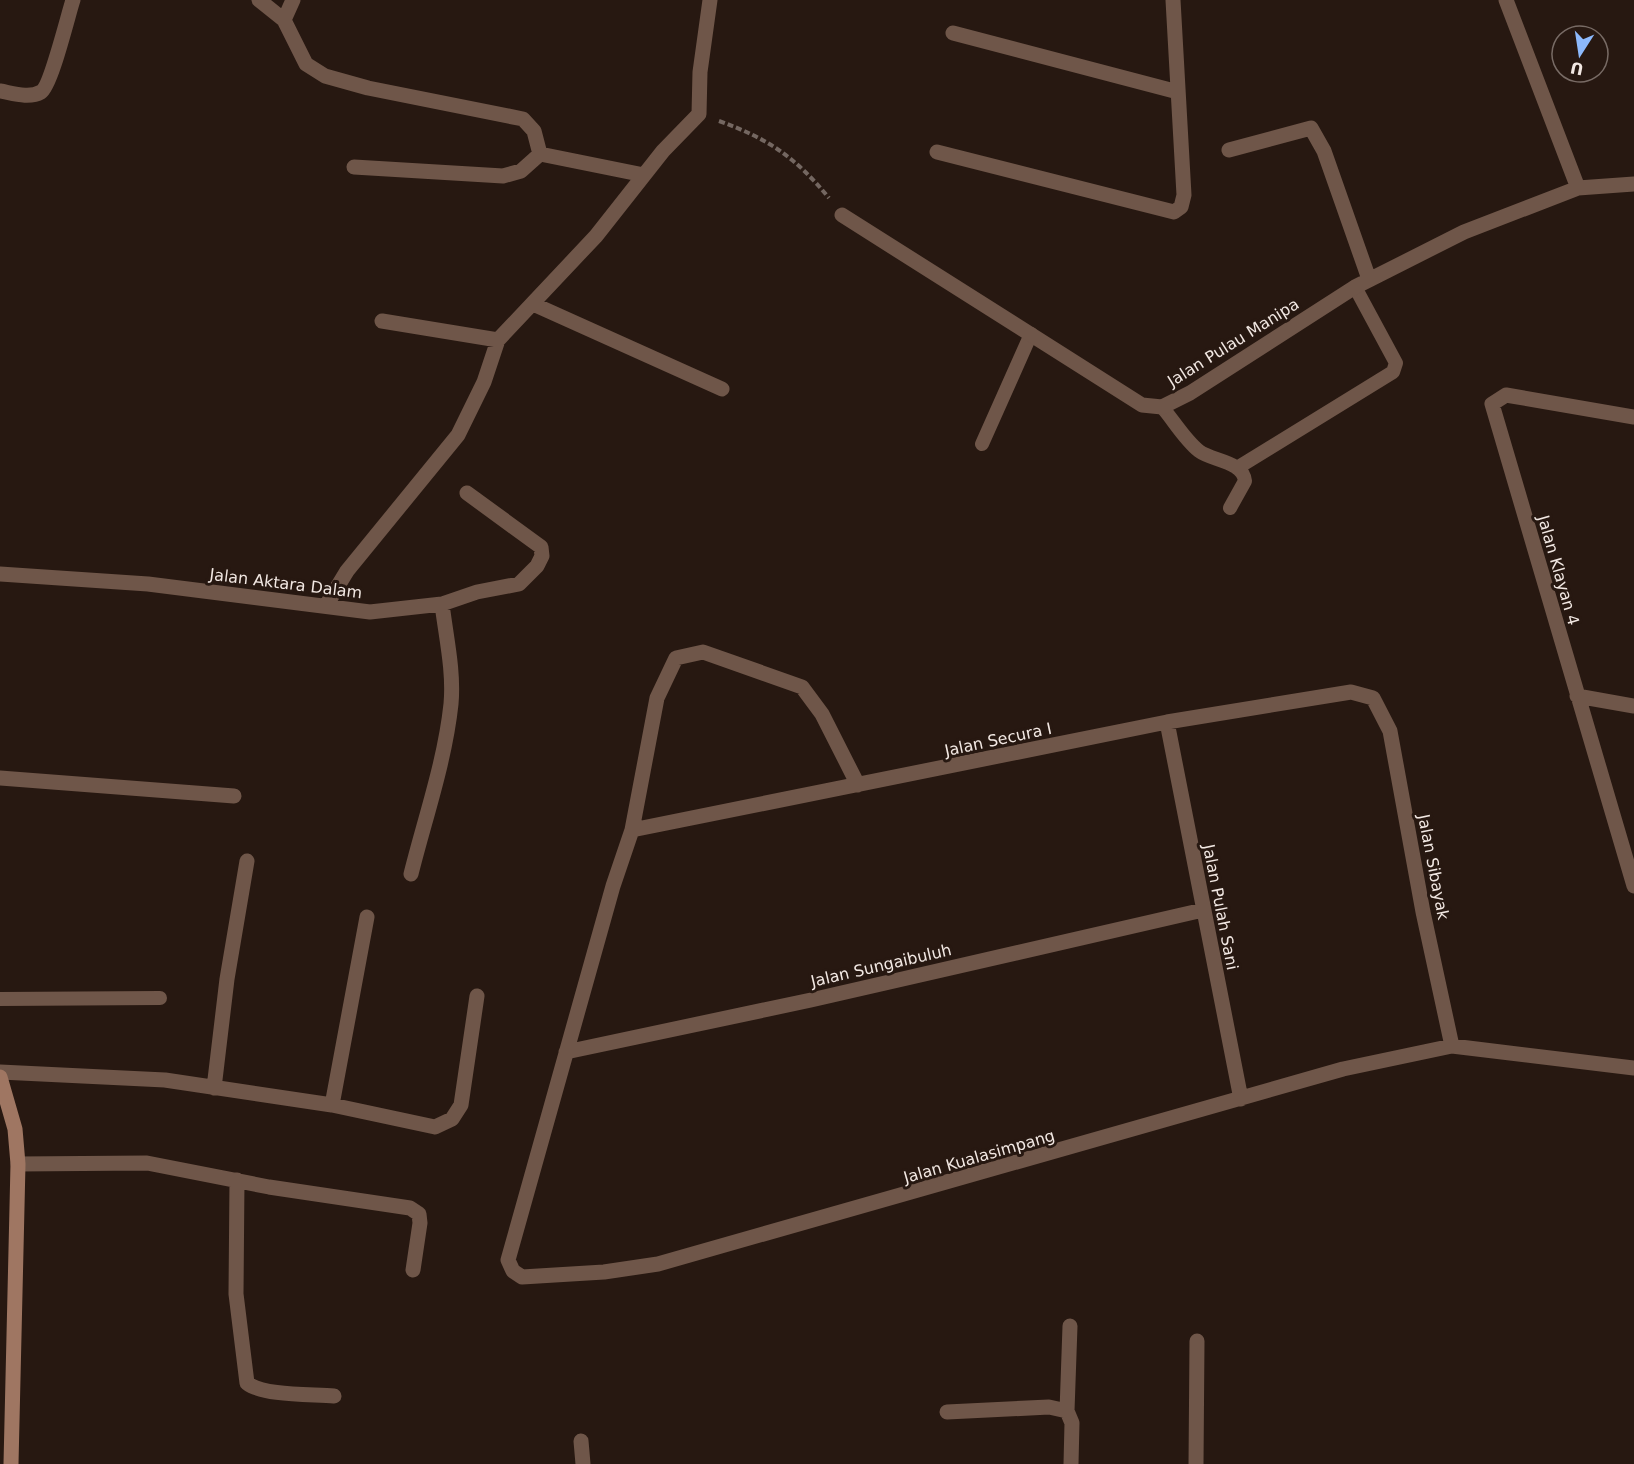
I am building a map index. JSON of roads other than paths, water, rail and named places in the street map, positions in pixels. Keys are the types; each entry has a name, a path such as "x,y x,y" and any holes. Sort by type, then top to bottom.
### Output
{"street":[{"path":"0,91 26,96 42,92 50,80 73,0"},
{"path":"259,0 284,20 306,64 326,76 368,88 523,119 534,131 540,154"},
{"path":"284,20 293,0"},
{"path":"327,604 347,571 458,435 484,382 498,340 596,236 644,175 699,114 700,72 710,0"},
{"path":"937,152 1174,212 1181,207 1184,195 1173,0"},
{"path":"1506,0 1578,188"},
{"path":"953,33 1178,92"},
{"path":"1229,150 1311,128 1324,151 1369,279"},
{"path":"354,167 503,176 521,171 540,154"},
{"path":"540,154 644,175"},
{"name":"Jalan Pulau Manipa","path":"842,215 1142,405 1162,407 1190,393 1354,287 1464,232 1578,188 1634,184"},
{"path":"533,304 722,389"},
{"path":"382,321 498,340"},
{"name":"Jalan Klayan 4","path":"1634,417 1506,395 1492,404 1634,886"},
{"name":"Jalan Aktara Dalam","path":"0,574 148,584 327,604 370,612 442,604 477,592 519,584 537,566 542,556 541,547 467,493"},
{"path":"411,873 447,734 451,702 451,672 442,604"},
{"path":"566,1052 613,886 632,830 657,698 676,658 703,652 802,687 822,714 858,785"},
{"name":"Jalan Secura I","path":"632,830 1167,722 1351,692 1373,698"},
{"path":"1577,696 1634,706"},
{"name":"Jalan Sibayak","path":"1373,698 1390,731 1423,912 1452,1046"},
{"name":"Jalan Pulah Sani","path":"1167,722 1241,1099"},
{"path":"0,778 234,796"},
{"path":"214,1088 227,979 247,861"},
{"name":"Jalan Sungaibuluh","path":"566,1052 811,1000 1203,910"},
{"path":"332,1105 367,917"},
{"path":"11,1464 18,1164 15,1129 0,1074 165,1080 332,1105 435,1127 452,1119 460,1105 477,996"},
{"name":"Jalan Kualasimpang","path":"566,1052 508,1260 513,1271 522,1277 604,1272 658,1264 1343,1069 1452,1046 1634,1068"},
{"path":"18,1164 147,1163 269,1187 411,1208 419,1214 420,1222 414,1270"},
{"path":"237,1180 236,1294 247,1383 253,1388 265,1390 334,1396"},
{"path":"1070,1326 1067,1411 1072,1423 1071,1464"},
{"path":"1196,1464 1197,1341"},
{"path":"947,1412 1049,1407 1067,1411"},
{"path":"581,1441 583,1464"}],"lane":[{"path":"1237,468 1393,372 1396,363 1354,287"},
{"path":"982,444 1031,334"},
{"path":"1162,407 1200,452 1237,468 1245,481 1230,508"},
{"path":"0,999 160,998"}]}
